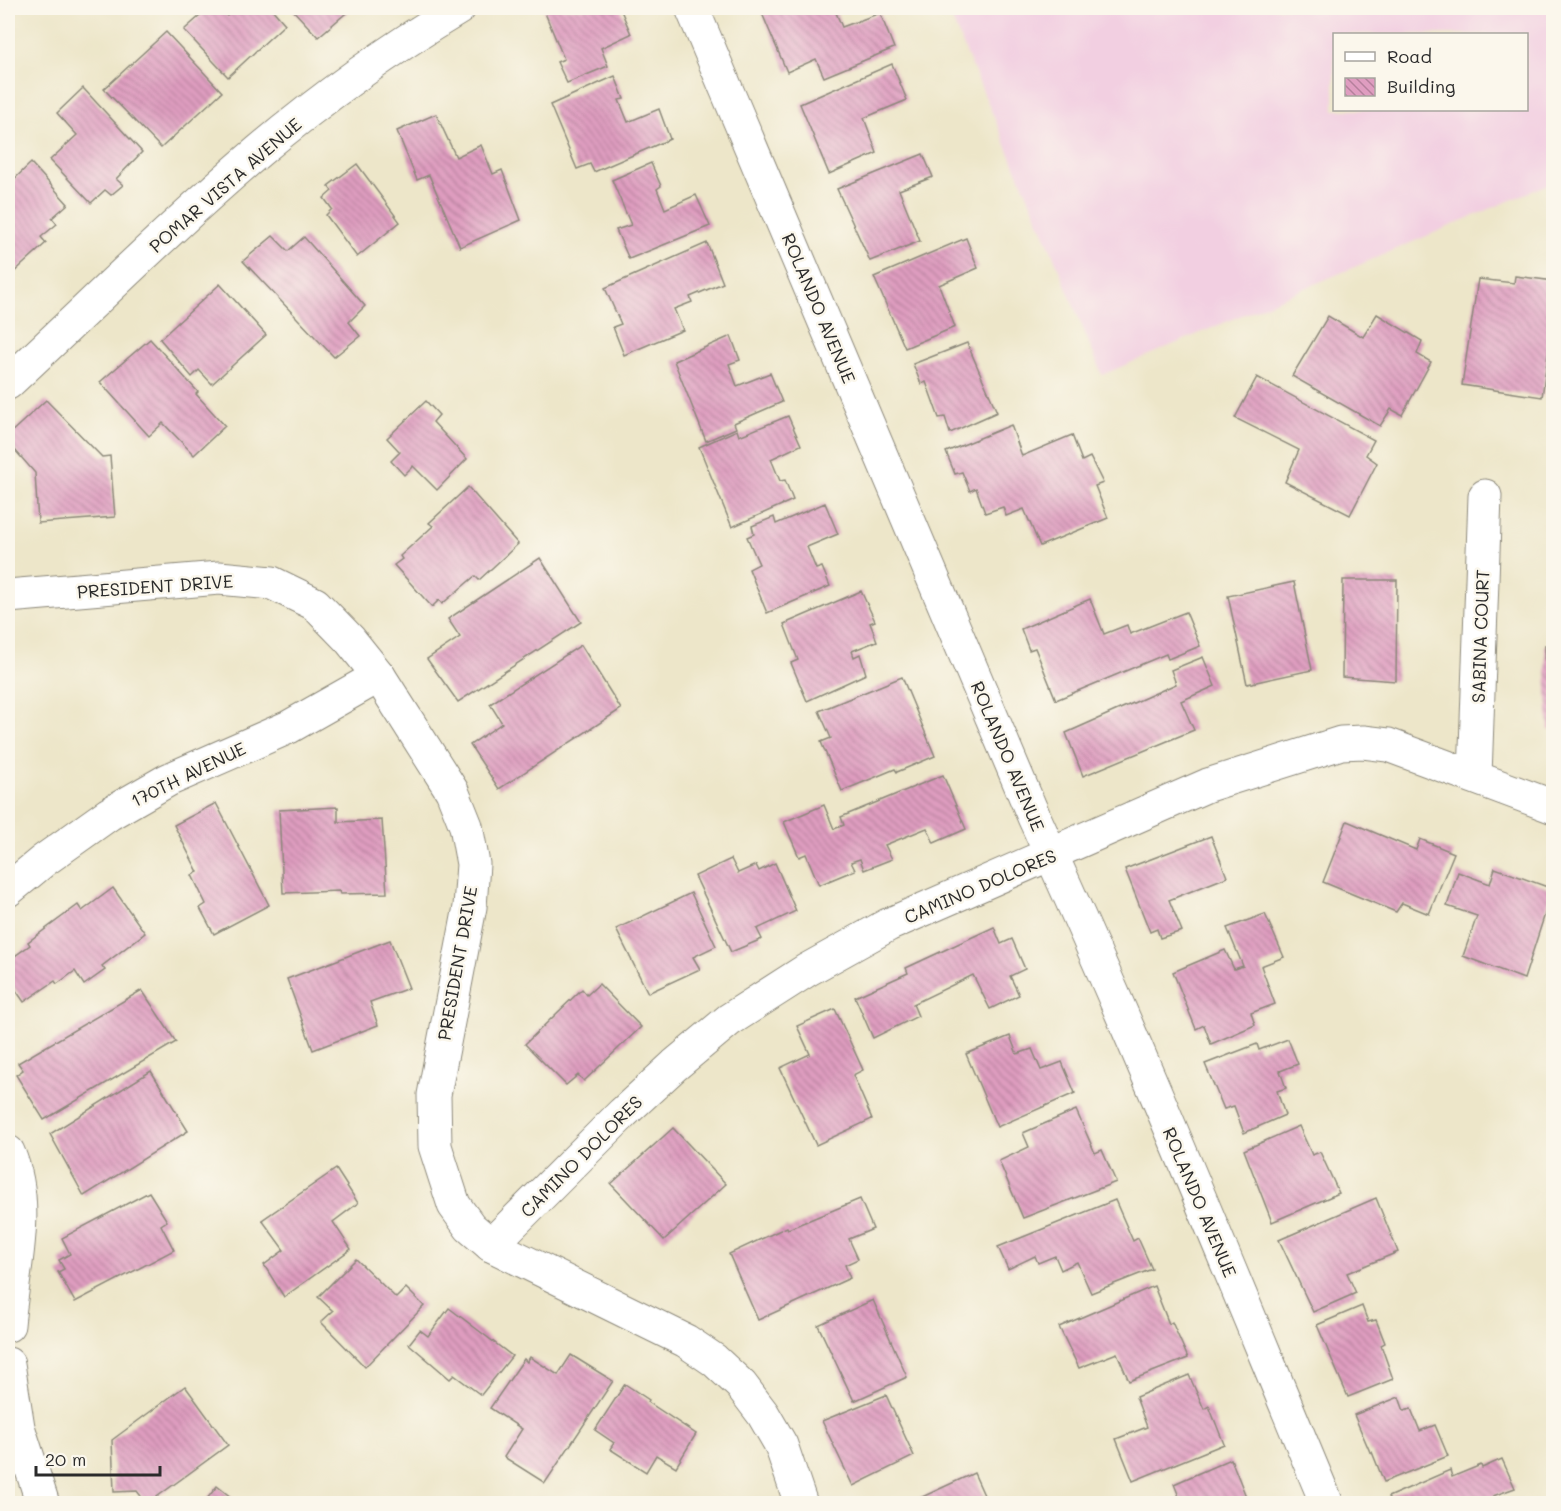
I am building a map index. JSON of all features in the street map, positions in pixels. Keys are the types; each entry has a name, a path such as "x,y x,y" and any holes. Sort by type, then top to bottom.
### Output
{"street":[{"name":"POMAR VISTA AVENUE","path":"8,384 259,152 328,96 382,57 459,8"},
{"name":"ROLANDO AVENUE","path":"692,8 1327,1503"},
{"name":"SABINA COURT","path":"1475,776 1485,496"},
{"name":"PRESIDENT DRIVE","path":"8,596 219,578 272,583 315,604 350,640 379,676 453,791 466,826 473,864 470,906 434,1095 435,1146 454,1205 470,1227 491,1245 686,1341 714,1360 741,1385 763,1414 781,1445 801,1503"},
{"name":"170TH AVENUE","path":"8,890 43,861 109,814 168,780 289,727 379,676"},
{"name":"CAMINO DOLORES","path":"491,1245 623,1113 675,1065 738,1013 807,970 888,925 1208,785 1341,743 1363,742 1388,745 1554,807"},
{"path":"8,1152 13,1165 19,1198 20,1230 8,1324"},
{"path":"8,1364 18,1427 43,1503"}],"shaded area":[{"path":"947,8 1553,8 1553,182 1102,375"}],"building":[{"path":"209,8 220,8 227,16 236,8 271,8 285,24 228,77 184,30"},
{"path":"291,8 352,8 318,37"},
{"path":"543,8 620,8 631,34 601,48 608,66 567,83 557,62 564,59"},
{"path":"769,8 834,8 842,27 880,13 894,48 824,77 816,59 787,72 761,11"},
{"path":"166,32 222,92 161,148 104,89"},
{"path":"892,64 907,100 864,118 877,153 829,174 800,104"},
{"path":"615,76 624,99 619,100 628,122 659,109 670,139 594,172 590,164 577,169 550,105"},
{"path":"83,88 142,152 116,179 123,185 111,195 105,190 91,203 50,160 77,135 57,113"},
{"path":"436,114 456,157 481,145 493,174 502,170 521,220 460,247 429,175 417,180 397,131"},
{"path":"923,154 933,177 899,190 920,241 870,261 837,189"},
{"path":"31,163 68,204 52,218 57,224 41,237 46,243 11,275 8,271 8,185"},
{"path":"651,163 661,186 657,189 665,209 696,195 710,226 629,259 616,230 631,225 612,180"},
{"path":"357,164 400,222 357,257 326,215 332,209 324,198 332,191 328,186"},
{"path":"273,236 288,251 304,237 365,306 349,322 360,336 334,357 243,261"},
{"path":"966,238 978,268 939,285 955,327 905,348 874,277"},
{"path":"707,243 723,283 690,297 692,302 674,309 683,330 624,355 613,327 621,324 605,288"},
{"path":"1515,276 1554,281 1554,335 1551,334 1542,397 1462,385 1478,279 1514,283"},
{"path":"220,284 266,335 212,384 199,370 192,377 160,339"},
{"path":"1377,314 1422,341 1417,354 1431,362 1402,415 1391,409 1380,426 1292,376 1328,316 1363,337"},
{"path":"731,336 740,360 729,364 737,386 770,373 782,402 734,423 736,428 706,441 674,361"},
{"path":"150,339 225,426 194,455 163,423 149,436 100,382"},
{"path":"967,343 997,412 950,433 945,417 939,418 926,382 921,384 913,364"},
{"path":"1257,377 1374,440 1366,455 1377,463 1350,515 1285,482 1299,450 1235,418"},
{"path":"46,400 102,457 110,456 115,517 38,523 35,473 8,442 8,435"},
{"path":"426,401 439,415 433,422 467,459 437,490 413,466 404,475 391,461 400,452 387,438"},
{"path":"788,416 801,445 771,459 780,481 785,480 793,500 732,527 699,447 737,430 739,436"},
{"path":"1011,425 1022,456 1072,435 1082,461 1090,457 1103,483 1095,486 1108,518 1040,546 1024,509 1006,516 1003,507 985,513 976,488 970,491 962,472 955,474 946,452"},
{"path":"468,487 518,544 479,580 475,576 442,604 439,600 432,607 394,565 402,559 400,556 433,526 429,523"},
{"path":"825,503 838,534 807,547 816,569 822,567 830,586 767,613 749,569 759,564 747,537 754,534 752,526 774,517 776,524"},
{"path":"540,558 581,622 458,702 427,659 460,637 448,619"},
{"path":"1343,580 1397,580 1396,681 1342,677"},
{"path":"1294,582 1312,670 1247,684 1228,596"},
{"path":"861,591 875,621 870,623 877,641 852,651 854,657 860,654 866,674 807,701 791,663 798,660 784,624"},
{"path":"1090,599 1104,634 1127,625 1130,634 1186,612 1200,646 1168,659 1166,654 1056,700 1035,648 1029,650 1021,629"},
{"path":"1554,644 1554,730 1549,730 1545,645"},
{"path":"581,645 621,709 499,789 470,745 502,723 490,704"},
{"path":"1203,657 1215,686 1181,701 1194,730 1083,776 1066,733 1176,684 1171,670"},
{"path":"902,677 935,756 897,772 895,769 842,791 821,742 831,738 819,711"},
{"path":"943,775 966,829 934,843 927,828 885,845 892,859 864,870 860,859 851,862 855,870 819,885 806,854 799,857 784,822 824,805 834,829 844,825 841,817"},
{"path":"216,803 269,905 214,934 200,908 206,904 192,875 198,872 174,825"},
{"path":"338,807 338,822 382,820 387,893 340,894 339,891 283,893 279,810"},
{"path":"1347,821 1416,850 1420,839 1454,853 1429,914 1402,903 1396,912 1323,882"},
{"path":"1211,836 1227,877 1169,900 1182,931 1160,938 1157,929 1150,932 1125,869"},
{"path":"731,859 738,873 756,865 759,871 775,863 796,911 757,929 762,939 731,952 695,876"},
{"path":"1495,868 1553,889 1524,979 1463,956 1477,916 1447,906 1458,872 1490,884"},
{"path":"113,888 145,933 102,966 105,970 84,985 75,971 57,984 55,981 24,1002 8,979 8,961 30,945 28,942 78,905 82,911"},
{"path":"691,893 716,946 693,957 700,969 648,993 616,929"},
{"path":"1265,914 1284,957 1261,966 1275,1004 1251,1013 1255,1025 1211,1044 1204,1025 1196,1029 1173,972 1225,950 1234,969 1243,966 1227,928"},
{"path":"994,927 1001,944 1012,939 1025,969 1010,976 1019,995 990,1009 973,975 913,1004 918,1016 873,1038 855,997 908,973 906,968"},
{"path":"390,940 409,988 370,1002 378,1025 313,1050 287,979"},
{"path":"599,984 641,1027 584,1081 578,1075 566,1085 525,1044 582,989 587,995"},
{"path":"142,990 176,1042 44,1120 16,1075 23,1070 18,1063"},
{"path":"835,1009 863,1070 853,1075 872,1119 816,1145 780,1068 810,1054 797,1026"},
{"path":"1010,1036 1017,1054 1032,1049 1041,1070 1062,1062 1075,1093 997,1127 966,1054"},
{"path":"1288,1039 1298,1064 1280,1071 1286,1088 1277,1091 1285,1115 1244,1133 1234,1106 1224,1109 1205,1064 1257,1044 1259,1050"},
{"path":"151,1071 188,1131 84,1196 50,1134"},
{"path":"1076,1110 1095,1153 1102,1150 1116,1182 1023,1218 999,1161 1029,1147 1023,1133"},
{"path":"1299,1126 1312,1155 1320,1152 1339,1193 1272,1222 1244,1150"},
{"path":"673,1128 726,1184 664,1240 611,1184"},
{"path":"336,1169 358,1203 333,1222 351,1249 284,1297 264,1265 284,1250 262,1220"},
{"path":"149,1192 167,1221 161,1225 174,1250 75,1302 58,1272 64,1269 59,1260 70,1254 62,1238"},
{"path":"1376,1198 1398,1252 1347,1273 1356,1293 1313,1312 1279,1240"},
{"path":"860,1199 873,1229 849,1239 858,1259 845,1265 850,1278 758,1320 729,1254 787,1227 788,1229"},
{"path":"1115,1200 1133,1241 1138,1238 1152,1269 1091,1293 1077,1262 1061,1270 1055,1256 1038,1263 1035,1256 1008,1269 998,1247"},
{"path":"356,1259 396,1298 406,1288 424,1306 365,1367 321,1322 333,1311 318,1297"},
{"path":"1154,1286 1169,1324 1172,1322 1188,1358 1129,1381 1117,1353 1079,1368 1059,1327"},
{"path":"873,1300 907,1377 854,1401 818,1325"},
{"path":"1362,1306 1368,1322 1376,1320 1385,1343 1381,1345 1393,1379 1348,1397 1317,1325"},
{"path":"449,1308 512,1356 481,1395 454,1375 450,1379 409,1344 420,1330 428,1336"},
{"path":"571,1355 613,1381 545,1483 504,1457 522,1429 490,1408 524,1359 527,1362 530,1357 558,1375"},
{"path":"1189,1375 1204,1409 1209,1406 1224,1444 1133,1481 1116,1439 1147,1427 1136,1397"},
{"path":"625,1384 696,1434 676,1467 656,1455 646,1472 610,1449 614,1443 595,1430"},
{"path":"185,1386 228,1445 147,1504 137,1491 114,1492 112,1440"},
{"path":"886,1395 914,1456 853,1486 822,1421"},
{"path":"1399,1397 1404,1411 1411,1409 1420,1431 1435,1425 1448,1456 1384,1482 1354,1415"},
{"path":"1231,1459 1249,1504 1182,1504 1174,1484"},
{"path":"1502,1459 1515,1488 1493,1496 1496,1504 1391,1504 1388,1497 1450,1470 1452,1477"},
{"path":"974,1473 988,1504 907,1504"},
{"path":"217,1486 237,1502 236,1504 203,1504"}]}
